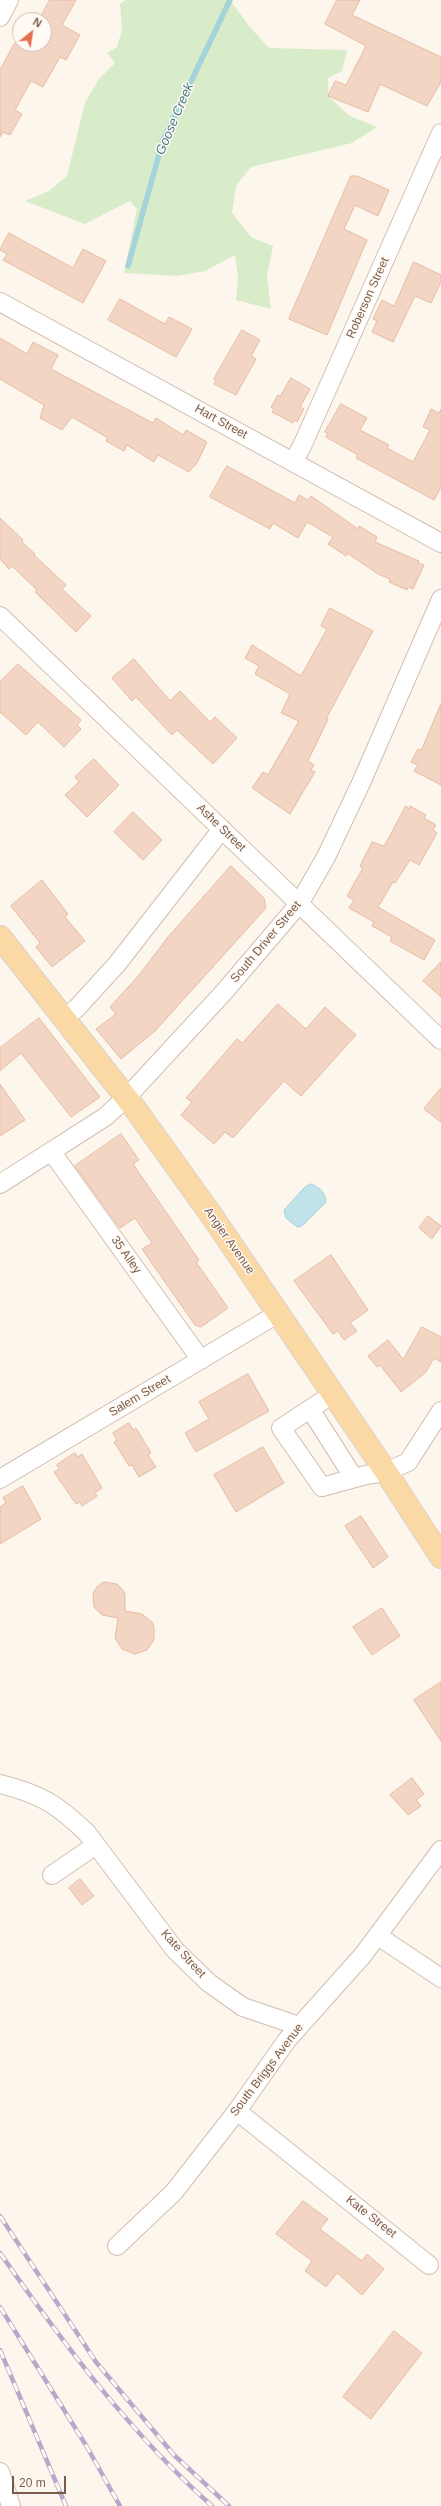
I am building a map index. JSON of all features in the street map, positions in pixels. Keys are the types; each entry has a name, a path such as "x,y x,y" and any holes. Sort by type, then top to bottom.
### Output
{"main road":[{"name":"Angier Avenue","path":"0,937 127,1097 280,1313 386,1472 441,1558"}],"street":[{"path":"0,17 9,0"},
{"name":"Roberson Street","path":"293,462 318,410 441,133"},
{"name":"Hart Street","path":"0,302 441,542"},
{"name":"South Driver Street","path":"0,1184 51,1150 105,1117 127,1097 224,992 299,904 326,857 361,782 441,599"},
{"name":"Ashe Street","path":"0,616 441,1040"},
{"path":"63,1018 76,1009 117,964 222,829"},
{"name":"35 Alley","path":"51,1150 201,1360"},
{"name":"Salem Street","path":"0,1479 280,1313"},
{"path":"333,1394 282,1428 322,1487 354,1478 386,1472 408,1462 441,1411"},
{"path":"310,1409 354,1478"},
{"name":"Kate Street","path":"0,1784 38,1795 70,1817 96,1845 175,1950 209,1983 243,2007 299,2026"},
{"path":"52,1875 96,1845"},
{"name":"South Briggs Avenue","path":"117,2246 174,2192 237,2111 287,2040 378,1936 441,1850"},
{"path":"378,1936 441,1978"},
{"name":"Kate Street","path":"237,2111 429,2264"},
{"path":"0,2472 11,2506"}],"green space":[{"path":"126,0 230,0 249,26 269,48 347,50 342,71 328,78 329,97 350,116 377,127 352,143 251,167 236,186 232,213 251,237 273,246 267,276 271,309 236,300 238,278 235,255 205,271 177,276 124,273 137,209 130,201 85,224 25,201 49,191 67,176 85,103 99,79 115,63 107,53 117,47 122,30 120,4"}],"water":[{"path":"311,1184 322,1191 326,1202 302,1226 297,1227 286,1218 284,1210 305,1187"}],"building":[{"path":"50,0 76,0 62,25 80,35 66,60 60,57 43,87 31,81 15,110 22,114 10,135 3,132 0,137 0,70 12,48 12,52 52,52 52,12 43,12"},
{"path":"337,0 360,0 352,15 441,57 441,82 427,106 380,84 368,112 328,96 335,81 346,85 366,46 325,24"},
{"path":"351,176 357,176 389,190 378,216 355,205 344,229 367,240 327,335 289,319"},
{"path":"9,233 73,268 83,249 106,261 83,303 3,260 7,254 0,250"},
{"path":"414,262 441,275 441,282 431,303 415,296 393,342 372,332 377,321 373,319 382,300 394,306"},
{"path":"120,299 165,324 169,317 192,329 176,357 108,320"},
{"path":"242,330 260,340 251,356 256,359 236,395 214,384 216,380 214,379"},
{"path":"0,338 27,354 33,342 58,355 51,369 153,423 156,418 183,435 186,430 207,442 197,463 189,472 158,455 154,462 127,445 124,451 106,441 108,438 72,417 62,430 40,418 44,405 0,379"},
{"path":"291,378 310,389 300,407 304,409 297,422 294,420 293,423 272,412 274,409 271,407"},
{"path":"341,404 367,418 360,430 389,445 387,448 413,462 430,430 423,427 431,409 439,413 441,409 441,487 434,500 356,458 358,455 326,437 328,433 325,432"},
{"path":"227,466 295,503 299,495 308,500 311,496 358,529 359,526 377,537 375,542 419,561 418,563 424,565 413,589 408,587 407,590 389,582 390,579 378,574 347,553 346,556 328,544 333,537 307,522 298,538 273,523 270,529 210,497"},
{"path":"0,518 23,540 22,542 35,554 34,555 66,585 62,589 91,616 76,632 35,592 37,590 12,566 9,569 0,559"},
{"path":"330,608 373,631 326,719 328,719 308,761 314,765 311,770 315,772 290,814 252,788 263,772 268,775 299,721 281,713 290,694 255,674 259,666 245,658 252,645 301,676 327,629 321,626"},
{"path":"134,659 170,701 180,691 210,722 215,717 237,738 213,764 177,730 172,735 136,697 132,701 112,678"},
{"path":"18,664 81,720 77,725 81,729 64,747 38,722 26,735 0,712 0,682"},
{"path":"441,704 441,785 414,771 418,765 411,762 418,749 421,750"},
{"path":"94,759 119,785 87,817 65,795 79,782 75,777"},
{"path":"406,806 409,809 410,806 426,815 424,818 436,825 433,830 437,833 419,865 410,860 395,883 393,882 378,907 435,940 424,960 390,941 392,937 372,926 374,922 349,908 354,900 347,896 363,868 360,866 372,842 384,846"},
{"path":"133,812 162,840 143,860 114,832"},
{"path":"231,866 264,898 266,908 155,1031 121,1059 96,1029 116,1014 110,1007 139,975 168,937"},
{"path":"42,880 68,914 65,917 85,941 52,967 36,947 40,943 11,906"},
{"path":"441,962 441,997 423,981"},
{"path":"278,1004 306,1029 325,1007 356,1035 301,1096 284,1081 233,1138 225,1132 214,1144 181,1115 192,1102 186,1098 237,1039 242,1043"},
{"path":"39,1018 100,1097 71,1117 21,1053 0,1071 0,1048"},
{"path":"0,1084 25,1120 0,1136"},
{"path":"441,1088 441,1122 424,1109"},
{"path":"121,1134 139,1160 133,1164 199,1260 196,1262 228,1308 201,1327 195,1325 142,1249 152,1243 135,1218 120,1228 75,1166"},
{"path":"428,1216 441,1226 432,1239 419,1228"},
{"path":"331,1255 368,1310 350,1323 357,1331 344,1340 338,1331 333,1334 294,1281"},
{"path":"422,1327 441,1337 441,1362 434,1358 426,1372 401,1392 380,1365 377,1367 368,1356 388,1340 403,1359"},
{"path":"248,1374 269,1411 196,1452 185,1433 209,1419 199,1402"},
{"path":"129,1423 133,1430 136,1428 151,1453 148,1455 156,1467 139,1477 132,1465 129,1466 114,1442 117,1440 113,1433"},
{"path":"263,1447 284,1483 236,1512 214,1475"},
{"path":"75,1453 78,1457 82,1454 102,1488 95,1493 97,1496 82,1506 80,1502 76,1504 54,1472 59,1469 57,1465"},
{"path":"23,1486 41,1519 0,1544 0,1507 6,1503 3,1498"},
{"path":"361,1516 388,1557 373,1568 345,1526"},
{"path":"104,1582 117,1584 122,1589 125,1594 125,1611 142,1614 152,1622 154,1627 154,1640 147,1650 135,1654 122,1649 115,1638 118,1618 102,1615 94,1607 93,1593 97,1587"},
{"path":"382,1608 400,1636 372,1655 353,1627"},
{"path":"441,1682 441,1741 414,1700"},
{"path":"412,1778 424,1794 416,1800 421,1806 408,1815 390,1795"},
{"path":"80,1879 94,1896 82,1905 69,1888"},
{"path":"303,2201 328,2219 320,2229 362,2261 367,2254 384,2269 362,2295 337,2273 326,2287 305,2271 312,2261 276,2234"},
{"path":"394,2331 422,2353 371,2419 343,2397"}],"waterway":[{"name":"Goose Creek","path":"128,266 163,140 230,0"}],"railway":[{"path":"0,2216 96,2362 174,2455 229,2506"},
{"path":"0,2253 48,2321 99,2386 153,2448 212,2506"},
{"path":"0,2307 87,2447 120,2506"},
{"path":"0,2350 66,2506"}]}
